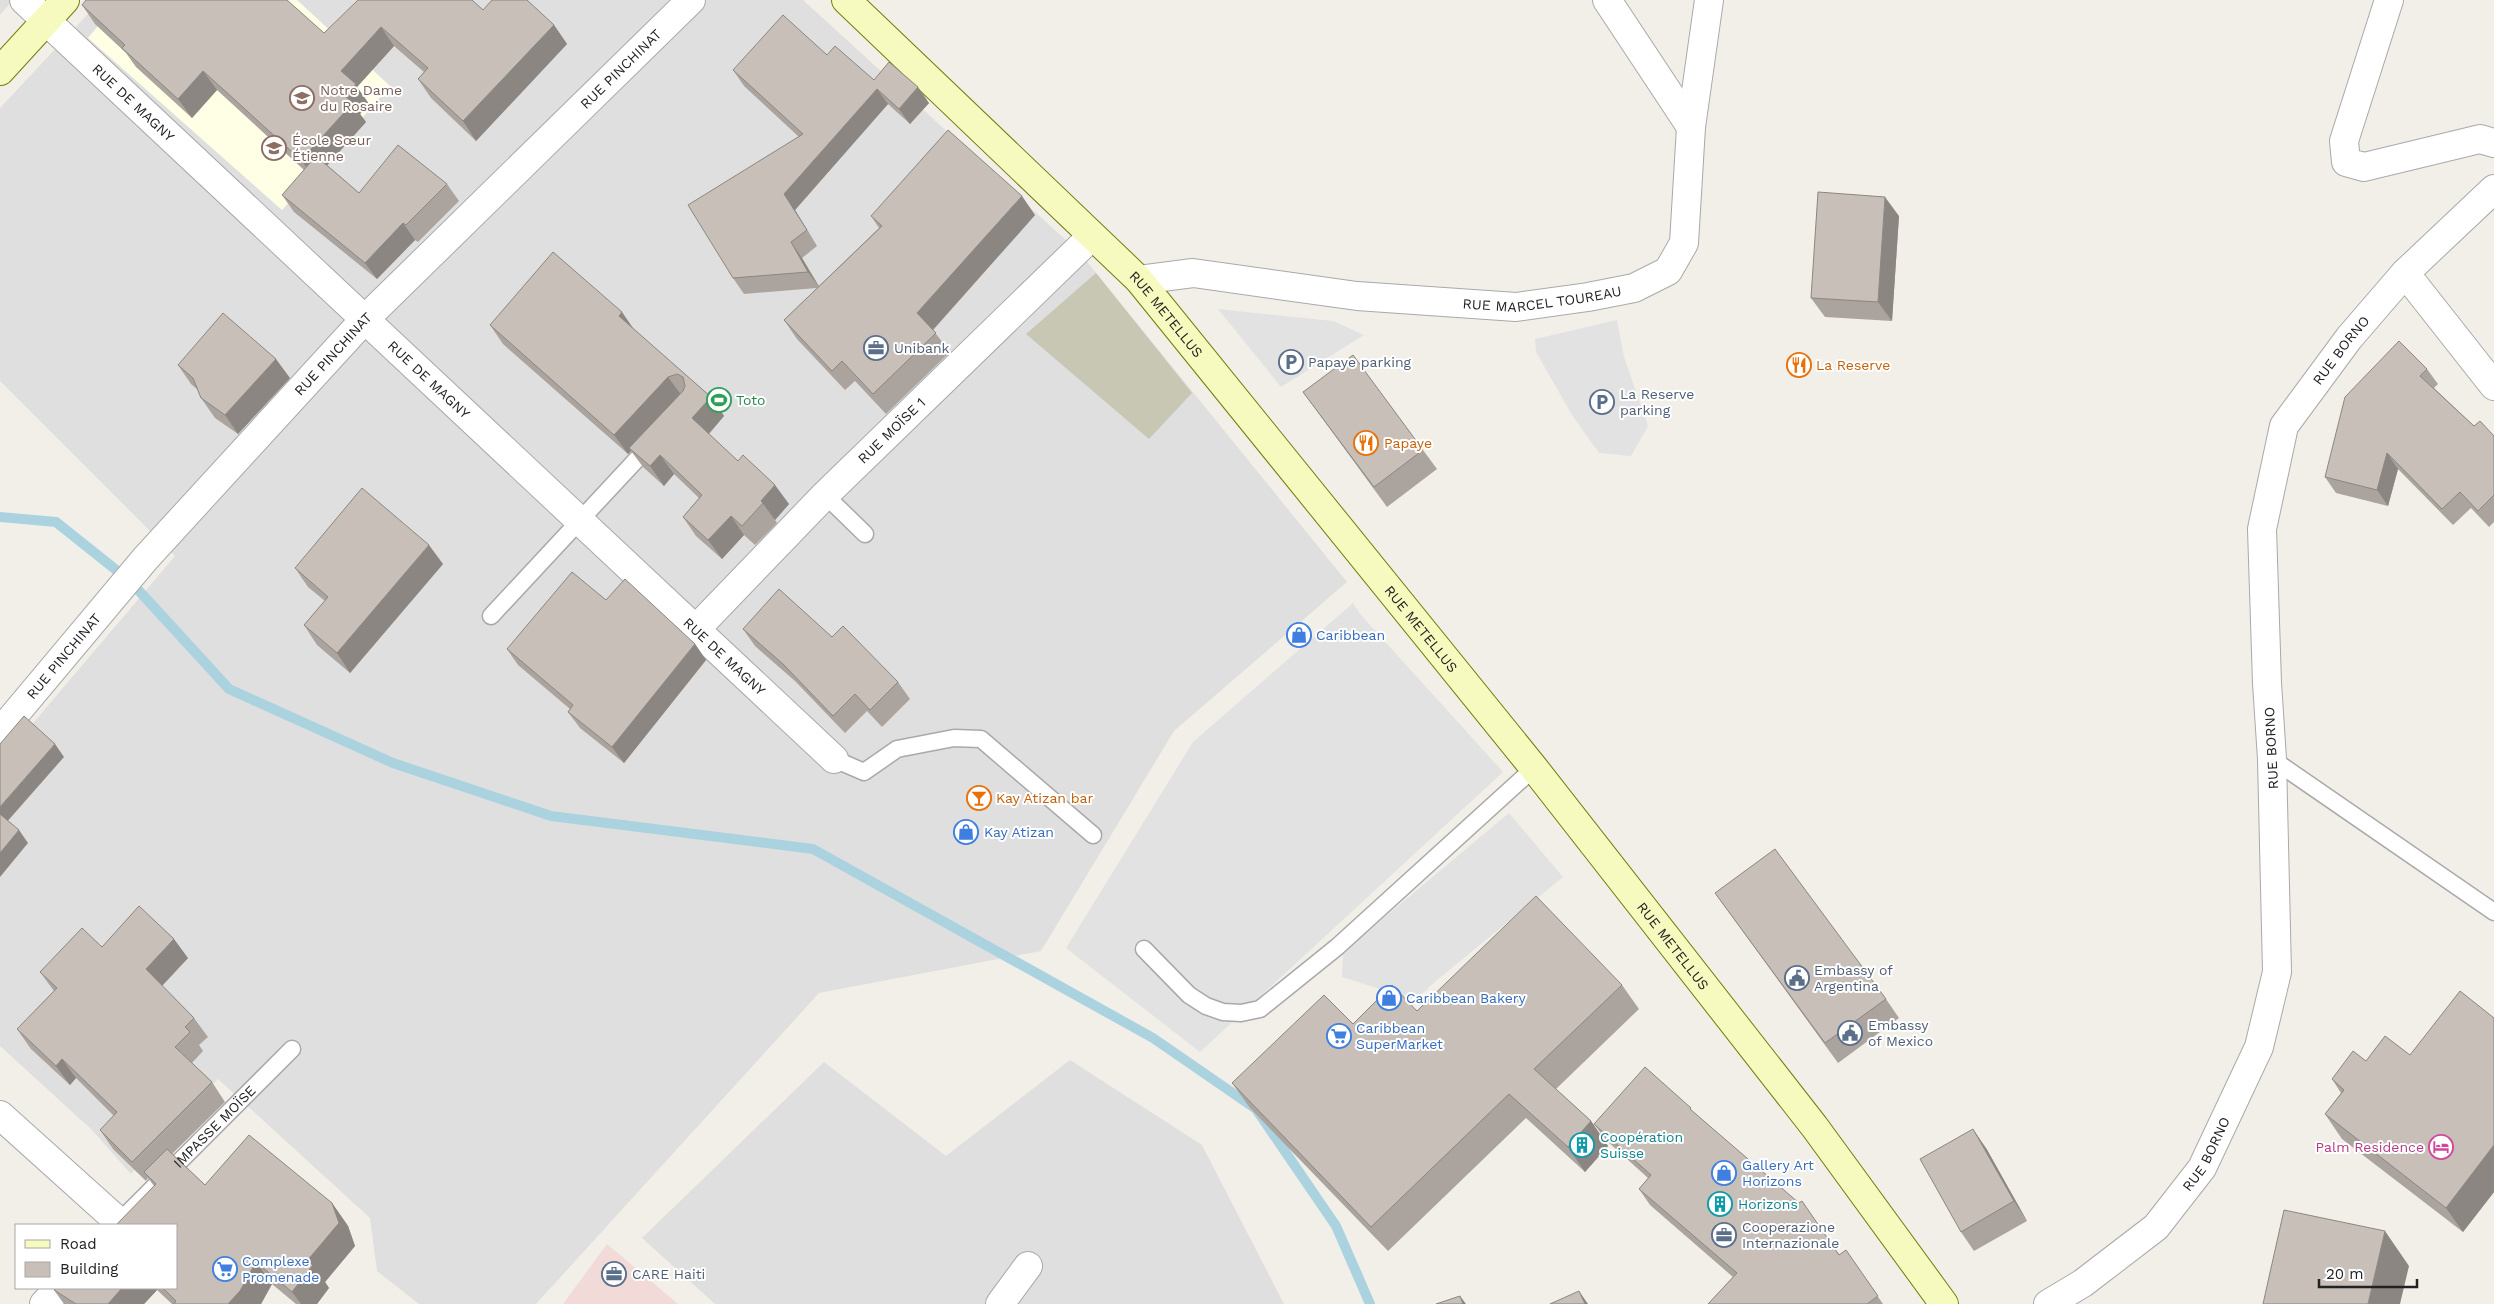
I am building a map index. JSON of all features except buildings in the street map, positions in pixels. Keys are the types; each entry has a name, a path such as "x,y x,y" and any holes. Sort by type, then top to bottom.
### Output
{"street":[{"name":"RUE DE MAGNY","path":"24,0 834,759"},
{"path":"0,71 65,0"},
{"name":"RUE PINCHINAT","path":"0,732 145,559 364,320 691,0"},
{"name":"RUE METELLUS","path":"846,0 1139,280 1534,768 1814,1126 1944,1304"},
{"path":"1608,0 1691,127"},
{"name":"RUE MARCEL TOUREAU","path":"1139,280 1193,273 1357,296 1516,307 1588,297 1634,288 1668,271 1684,243 1691,127 1709,0"},
{"path":"2388,0 2344,141 2346,162 2364,167 2480,139 2494,143"},
{"name":"RUE BORNO","path":"2048,1304 2082,1283 2156,1227 2202,1168 2260,1047 2277,972 2272,759 2267,683 2262,529 2284,426 2349,338 2406,273 2494,189"},
{"name":"RUE MOÏSE 1","path":"695,630 825,495 1092,236"},
{"path":"2406,273 2494,386"},
{"path":"0,1115 117,1224"},
{"path":"1000,1304 1028,1266"},
{"path":"44,1304 57,1289"}],"lane":[{"path":"491,616 663,431"},
{"path":"825,495 865,534"},
{"path":"834,759 864,772 897,749 954,738 981,739 1093,835"},
{"path":"2272,759 2494,912"},
{"path":"1144,949 1189,994 1206,1006 1223,1012 1241,1013 1260,1009 1336,947 1534,768"},
{"name":"IMPASSE MOÏSE","path":"117,1224 292,1049"}],"shaded area":[{"path":"0,0 13,0 0,15"},
{"path":"101,0 803,0 1080,253 1347,582 1174,731 1041,951 819,993 536,1304 419,1304 377,1271 370,1218 218,1079 131,1174 92,1130 0,1046 0,762 175,556 0,381 0,108"},
{"name":"École Sœur Étienne","path":"120,0 297,0 390,86 282,210 88,38"},
{"path":"1096,273 1192,393 1149,439 1026,334"},
{"name":"Papaye parking","path":"1218,309 1333,321 1364,335 1281,387"},
{"name":"La Reserve parking","path":"1617,320 1624,357 1648,426 1631,456 1599,453 1572,415 1536,352 1535,339"},
{"path":"1353,603 1361,615 1503,772 1200,1052 1066,948 1193,742"},
{"path":"1509,813 1563,877 1415,1000 1342,977 1343,952"},
{"path":"1070,1060 1202,1145 1284,1304 715,1304 642,1238 824,1062 946,1156"},
{"name":"CARE Haiti","path":"607,1244 678,1304 563,1304"}],"waterway":[{"path":"0,517 56,522 130,581 229,689 393,763 551,816 813,849 1153,1038 1256,1109 1336,1226 1370,1304"}],"place":[{"name":"Notre Dame du Rosaire","path":"302,98"},
{"name":"École Sœur Étienne","path":"274,148"},
{"name":"Unibank","path":"876,348"},
{"name":"Papaye parking","path":"1291,362"},
{"name":"La Reserve","path":"1799,365"},
{"name":"Toto","path":"719,400"},
{"name":"La Reserve parking","path":"1602,402"},
{"name":"Papaye","path":"1366,443"},
{"name":"Caribbean","path":"1299,635"},
{"name":"Kay Atizan bar","path":"979,798"},
{"name":"Kay Atizan","path":"966,832"},
{"name":"Embassy of Argentina","path":"1797,978"},
{"name":"Caribbean Bakery","path":"1389,998"},
{"name":"Embassy of Mexico","path":"1850,1033"},
{"name":"Caribbean SuperMarket","path":"1339,1036"},
{"name":"Coopération Suisse","path":"1582,1145"},
{"name":"Palm Residence","path":"2441,1147"},
{"name":"Gallery Art Horizons","path":"1724,1173"},
{"name":"Horizons","path":"1720,1204"},
{"name":"Cooperazione Internazionale","path":"1724,1235"},
{"name":"Complexe Promenade","path":"225,1269"},
{"name":"CARE Haiti","path":"614,1274"}]}
